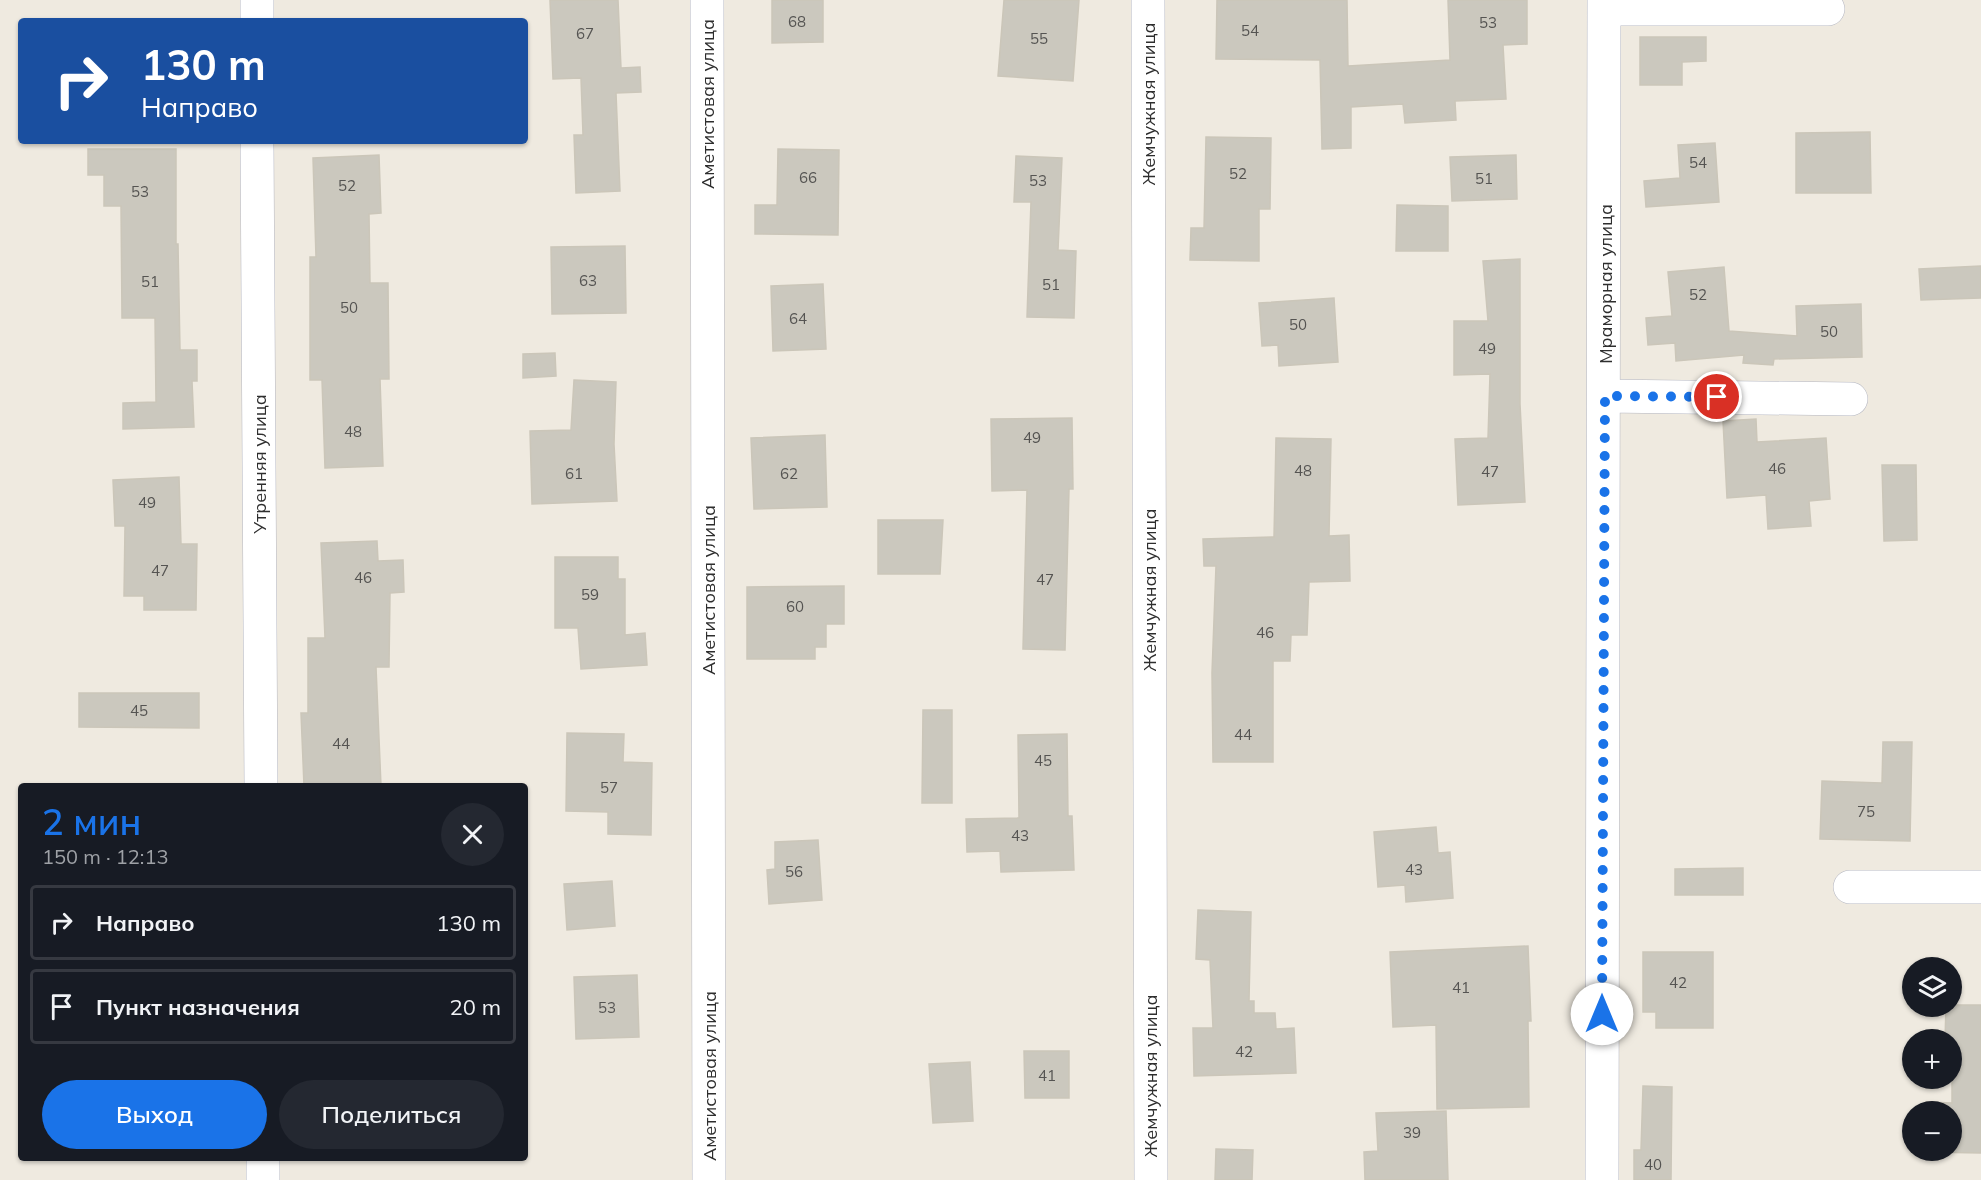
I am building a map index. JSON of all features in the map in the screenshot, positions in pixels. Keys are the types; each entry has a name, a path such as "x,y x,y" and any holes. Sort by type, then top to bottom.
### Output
{"street":[{"path":"257,0 257,18"},
{"name":"Аметистовая улица","path":"707,0 710,1180"},
{"name":"Жемчужная улица","path":"1148,0 1151,1180"},
{"path":"1604,4 1828,9"},
{"name":"Мраморная улица","path":"1602,1180 1604,4"},
{"name":"Утренняя улица","path":"257,144 261,783"},
{"path":"1605,396 1851,399"},
{"path":"1850,887 1981,887"},
{"path":"263,1161 263,1180"}],"building":[{"path":"550,0 618,0 621,68 640,67 641,92 616,93 620,191 576,193 574,135 583,135 581,78 553,79"},
{"path":"772,0 823,0 823,42 772,43"},
{"path":"1004,0 1079,0 1073,81 998,76"},
{"path":"1217,0 1347,0 1348,66 1450,60 1448,0 1527,0 1527,44 1503,45 1506,99 1455,101 1456,120 1405,123 1403,104 1351,107 1351,148 1322,149 1320,60 1216,59"},
{"path":"1640,37 1706,37 1706,61 1682,62 1682,85 1640,85"},
{"path":"1870,132 1871,193 1796,193 1796,133"},
{"path":"1206,137 1271,138 1270,209 1259,209 1259,261 1190,260 1191,228 1204,228"},
{"path":"1715,143 1719,202 1646,207 1644,181 1680,178 1678,145"},
{"path":"88,149 176,149 176,244 178,244 180,350 197,350 197,381 192,381 194,427 123,429 123,403 156,402 155,318 122,318 121,206 104,206 104,175 88,175"},
{"path":"778,149 839,150 838,235 755,234 755,205 777,205"},
{"path":"379,155 381,213 369,214 370,283 388,283 389,379 380,379 383,466 325,468 322,380 310,380 310,257 316,257 313,158"},
{"path":"1516,155 1517,199 1452,201 1450,157"},
{"path":"1016,156 1062,158 1058,250 1076,251 1074,318 1027,317 1031,202 1014,202"},
{"path":"1397,205 1448,206 1448,251 1396,251"},
{"path":"625,246 626,313 552,314 551,247"},
{"path":"1520,259 1520,404 1525,502 1458,505 1455,439 1488,438 1490,374 1454,375 1454,321 1488,321 1483,261"},
{"path":"1981,266 1981,298 1921,300 1919,269"},
{"path":"1724,267 1729,331 1797,336 1796,306 1861,304 1862,357 1774,359 1773,365 1743,363 1744,355 1676,361 1675,343 1648,345 1646,318 1672,316 1668,272"},
{"path":"823,284 826,349 773,351 771,286"},
{"path":"1334,298 1338,362 1279,366 1278,345 1262,346 1259,303"},
{"path":"555,353 556,376 523,378 523,354"},
{"path":"574,380 616,382 614,444 617,501 532,504 530,431 571,430"},
{"path":"1072,418 1073,489 1069,489 1065,650 1023,649 1027,490 992,491 991,419"},
{"path":"1756,419 1757,442 1826,438 1830,499 1809,501 1811,526 1768,529 1766,495 1727,498 1723,421"},
{"path":"825,435 827,507 754,509 751,438"},
{"path":"1276,438 1331,439 1329,536 1349,535 1350,581 1309,582 1307,635 1291,635 1290,661 1273,661 1273,762 1213,762 1212,673 1216,566 1204,566 1203,539 1274,537"},
{"path":"1882,465 1916,465 1917,540 1884,541"},
{"path":"179,477 181,544 197,544 196,610 144,610 144,596 124,596 125,526 115,526 113,480"},
{"path":"878,520 943,520 940,574 878,574"},
{"path":"377,541 378,561 403,560 404,592 390,593 389,667 376,667 381,783 304,783 301,713 308,713 308,638 325,638 321,543"},
{"path":"555,557 618,557 618,579 625,579 625,635 645,633 647,665 581,669 578,628 555,628"},
{"path":"844,586 844,624 826,624 826,647 815,647 815,659 747,659 747,587"},
{"path":"79,693 199,693 199,728 79,727"},
{"path":"923,710 952,710 952,803 922,803"},
{"path":"567,733 624,734 623,762 652,763 651,835 608,834 608,812 566,811"},
{"path":"1067,734 1068,816 1072,816 1074,870 1001,872 1000,851 967,852 966,819 1019,818 1018,735"},
{"path":"1883,742 1912,742 1910,841 1820,839 1822,781 1882,783"},
{"path":"1436,827 1438,853 1450,852 1453,898 1406,902 1405,885 1378,887 1374,832"},
{"path":"818,840 822,900 769,904 767,870 775,869 775,842"},
{"path":"1743,868 1743,895 1675,895 1675,869"},
{"path":"612,881 615,926 567,930 564,884"},
{"path":"1198,910 1251,912 1249,1001 1254,1001 1254,1013 1275,1013 1276,1029 1294,1028 1296,1073 1194,1076 1193,1028 1213,1028 1210,960 1196,959"},
{"path":"1528,946 1531,1021 1528,1021 1529,1107 1437,1109 1436,1025 1393,1027 1390,952"},
{"path":"1643,952 1713,952 1713,1028 1656,1028 1656,1012 1643,1012"},
{"path":"637,975 639,1037 576,1039 574,977"},
{"path":"1962,1005 1981,1005 1981,1153 1962,1153 1962,1101 1952,1101 1952,1089 1962,1089 1962,1029 1945,1029 1946,1017 1962,1017"},
{"path":"1024,1051 1069,1051 1069,1098 1025,1098"},
{"path":"970,1062 973,1121 933,1123 929,1064"},
{"path":"1643,1086 1672,1087 1671,1180 1634,1180 1634,1150 1641,1150"},
{"path":"1446,1111 1448,1180 1365,1180 1364,1152 1378,1151 1376,1113"},
{"path":"1216,1149 1253,1150 1252,1180 1215,1180"}],"route":[{"path":"1602,1014 1605,396 1717,397"}]}
